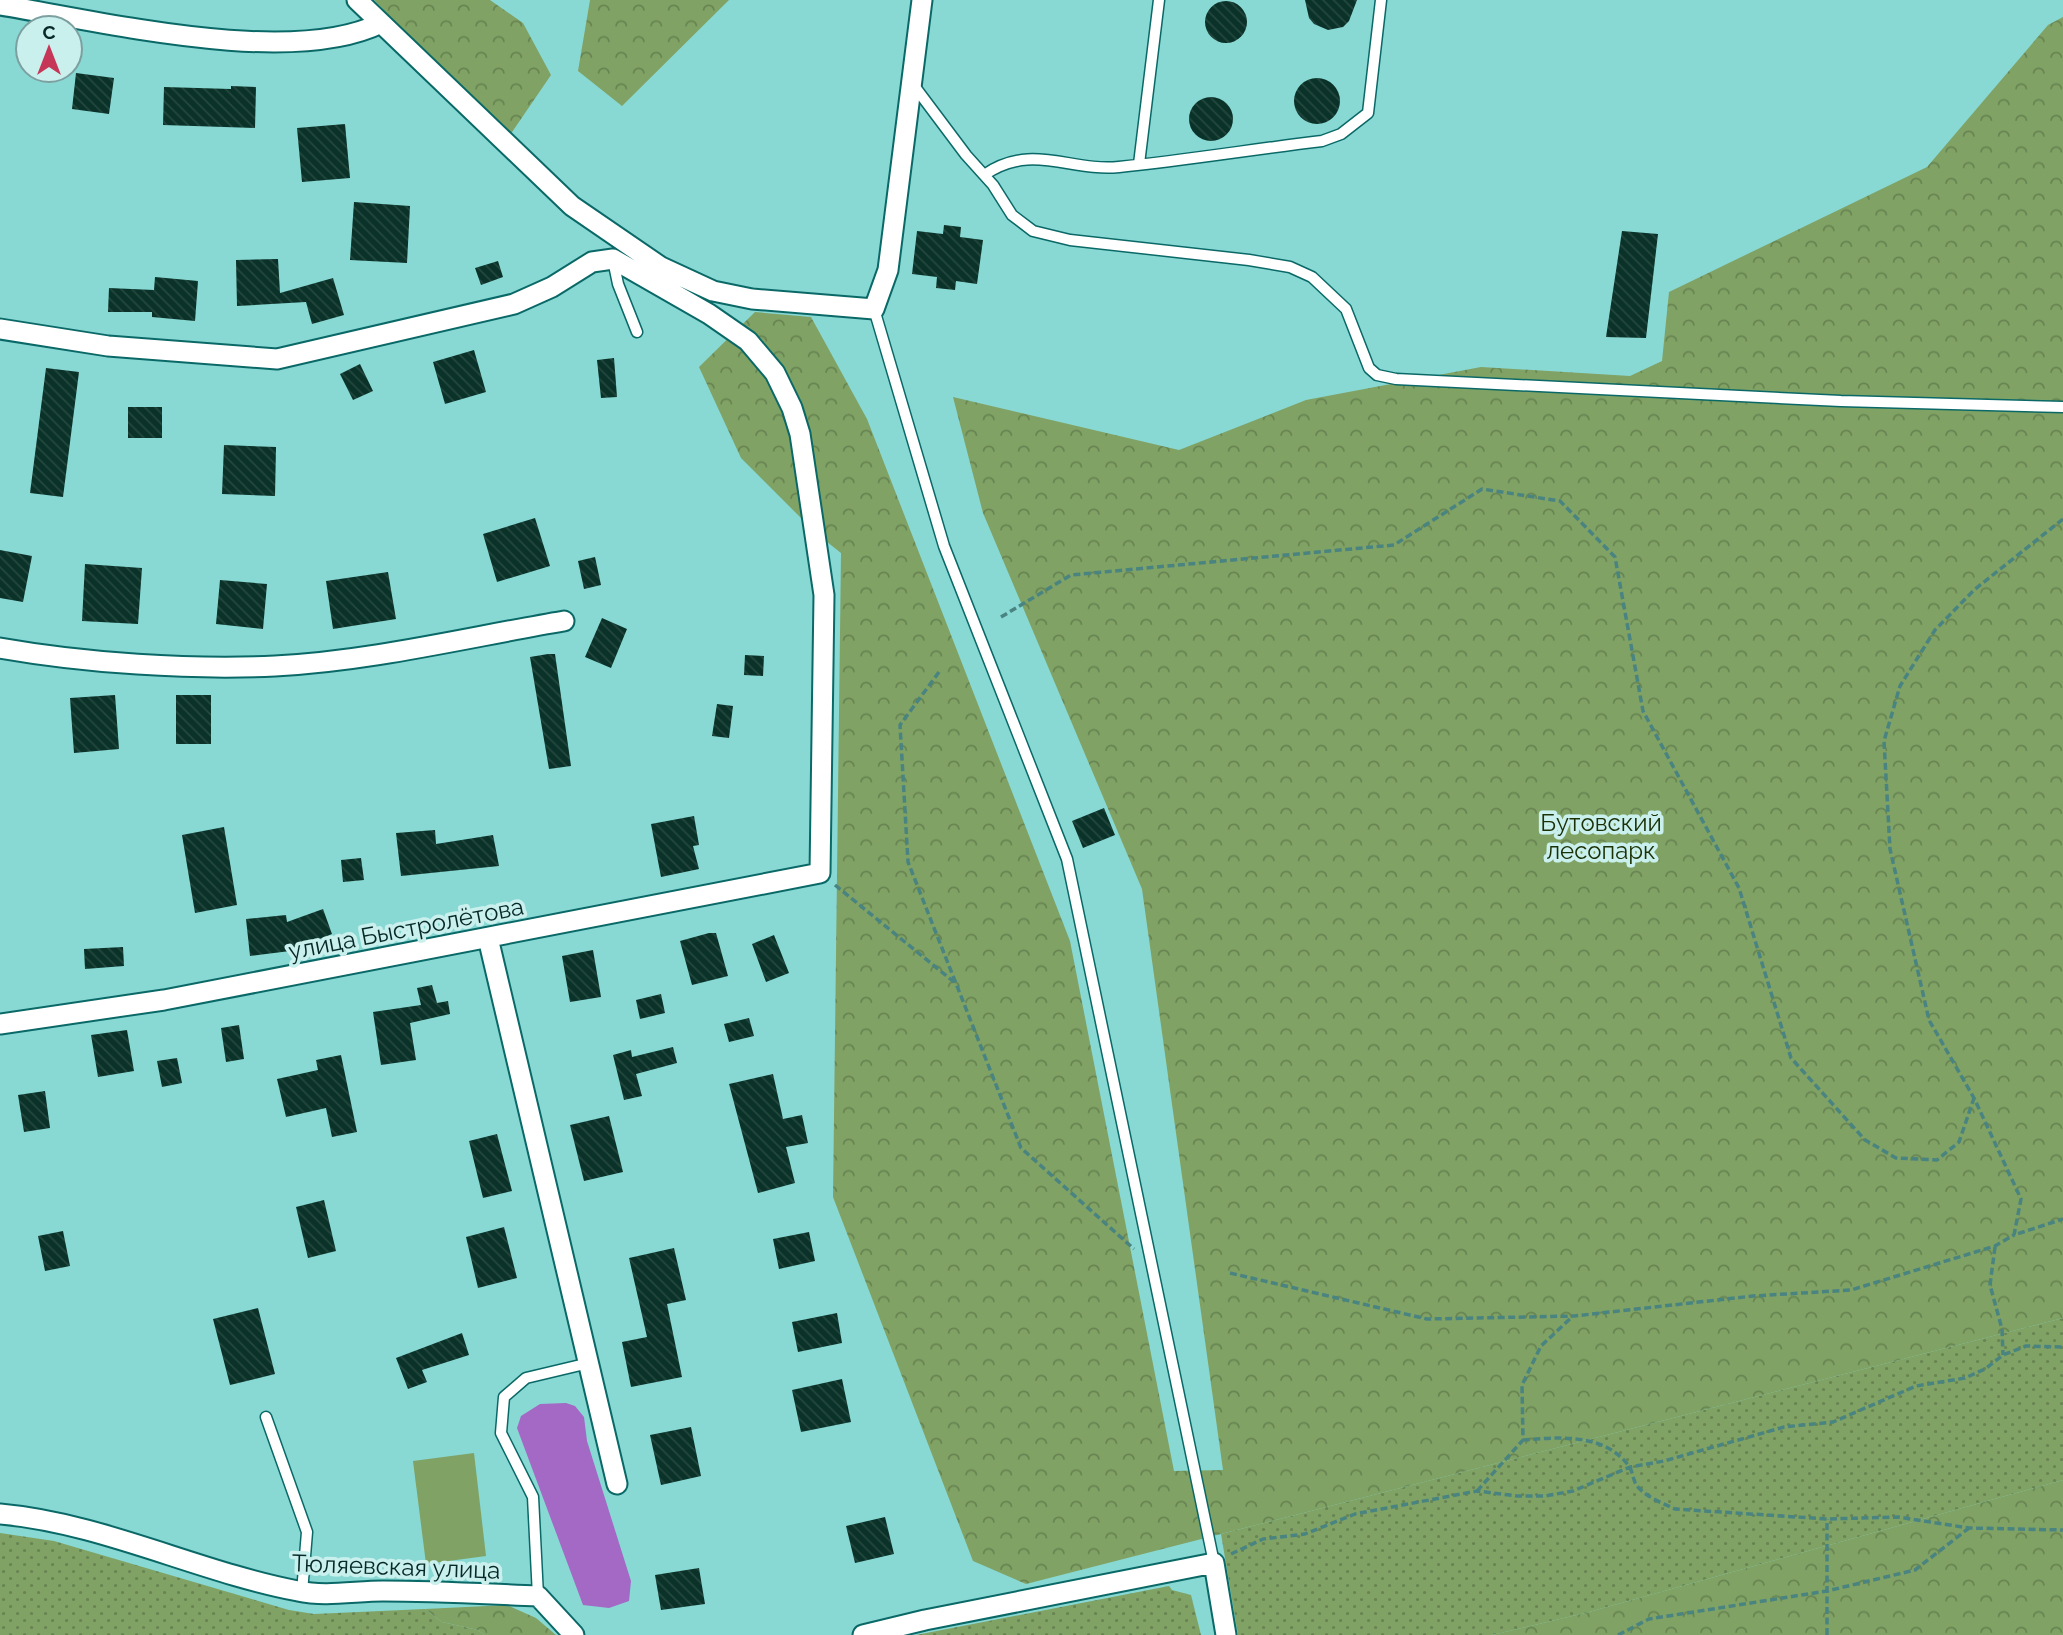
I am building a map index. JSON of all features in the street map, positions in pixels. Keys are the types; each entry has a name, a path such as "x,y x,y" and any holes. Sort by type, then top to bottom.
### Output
{"street":[{"path":"357,0 572,206 661,267 713,291 751,299 874,309 888,270 922,0"},
{"path":"0,5 241,43 336,38 364,31 381,23"},
{"path":"0,329 108,346 277,359 514,304 552,287 592,262 613,259 680,296 748,341 775,373 792,408 800,434 824,595 820,873"},
{"path":"0,648 82,659 160,664 274,666 330,660 564,621"},
{"name":"улица Быстролётова","path":"0,1024 164,1000 820,873"},
{"path":"488,939 617,1484"},
{"name":"Тюляевская улица","path":"0,1514 52,1523 202,1568 302,1592 387,1591 538,1596"},
{"path":"863,1635 925,1620 1214,1563 1226,1635"},
{"path":"538,1596 574,1635"}],"lane":[{"path":"1139,164 1159,0"},
{"path":"984,175 1009,160 1028,159 1115,167 1322,141 1341,134 1368,113 1381,0"},
{"path":"912,83 1012,215 1033,231 1070,240 1290,267 1312,277 1346,309 1368,369 1377,375 1396,379 1659,393 2063,407"},
{"path":"613,259 618,284 637,332"},
{"path":"874,309 944,546 1067,859 1214,1563"},
{"path":"538,1596 533,1497 501,1433 504,1397 526,1378 589,1363"},
{"path":"266,1417 307,1532 302,1592"}],"path":[{"path":"1001,617 1071,575 1394,545 1482,489 1560,501 1615,557 1643,711 1739,888 1791,1058 1865,1140 1896,1158 1937,1160 1959,1142 1974,1098"},
{"path":"2014,1235 2021,1199 1974,1098 1929,1020 1890,849 1884,741 1900,686 1935,630 1974,590 2063,519"},
{"path":"939,671 900,725 908,862 1021,1148 1135,1250"},
{"path":"820,873 957,984"},
{"path":"1230,1273 1427,1320 1574,1316 1753,1296 1851,1290 1995,1246 2014,1235 2063,1219"},
{"path":"1995,1246 1990,1285 2002,1329 2003,1355"},
{"path":"1477,1491 1522,1440 1522,1385 1541,1346 1574,1316"},
{"path":"1214,1563 1263,1539 1305,1534 1355,1514 1477,1491 1545,1496 1573,1491 1630,1467 1664,1461 1784,1427 1833,1422 1916,1387 1965,1378 1985,1369 2003,1355 2026,1346 2063,1347"},
{"path":"1522,1440 1555,1437 1604,1444 1630,1467 1636,1485 1653,1499 1675,1509 1827,1519 1898,1517 1969,1528 2063,1530"},
{"path":"1827,1519 1827,1635"},
{"path":"1618,1635 1650,1619 1827,1591 1915,1570 1969,1528"}],"green space":[{"path":"374,0 490,0 523,23 551,75 508,138"},
{"path":"590,0 729,0 622,106 578,71"},
{"name":"Бутовский лесопарк","path":"2063,17 2063,1318 1026,1584 973,1561 833,1197 841,553 817,534 741,458 699,367 755,312 811,317 867,419 1070,941 1174,1471 1223,1470 1142,889 983,513 953,397 1179,450 1306,400 1481,367 1630,376 1662,361 1669,292 1927,167 2048,25"},
{"path":"2063,1318 2063,1480 1589,1612 1492,1635 1238,1635 1221,1534"},
{"path":"474,1453 486,1556 426,1564 413,1461"},
{"path":"2063,1480 2063,1635 1492,1635 1589,1612"},
{"path":"0,1533 54,1541 289,1610 314,1614 425,1609 442,1622 478,1630 484,1635 0,1635"},
{"path":"1169,1586 1172,1590 1191,1595 1201,1635 916,1635"},
{"path":"507,1605 536,1618 556,1635 484,1635 478,1630 442,1622 425,1609"}],"shaded area":[{"path":"566,1403 575,1406 584,1417 587,1441 631,1581 629,1601 609,1608 583,1605 517,1428 521,1416 540,1404"}],"building":[{"path":"1305,0 1357,0 1349,21 1343,27 1328,30 1314,24 1309,18"},
{"path":"1226,1 1241,7 1247,22 1241,37 1226,43 1211,37 1205,22 1211,7"},
{"path":"84,74 114,78 109,114 72,109 75,84 84,84"},
{"path":"1317,78 1333,85 1340,101 1333,117 1317,124 1301,117 1294,101 1301,85"},
{"path":"231,86 256,87 255,128 163,125 164,87 231,89"},
{"path":"1211,97 1220,98 1227,103 1232,110 1232,128 1227,135 1220,140 1211,141 1202,140 1195,135 1190,128 1189,119 1190,110 1195,103 1202,98"},
{"path":"345,124 350,178 302,182 297,128"},
{"path":"354,202 410,206 407,263 350,260"},
{"path":"944,225 961,227 960,237 983,240 977,284 956,281 955,290 936,288 937,277 912,274 917,231 943,234"},
{"path":"1622,231 1658,234 1646,338 1606,337"},
{"path":"278,259 280,293 333,278 344,315 312,324 306,302 237,306 236,260"},
{"path":"498,261 503,277 481,285 475,268"},
{"path":"155,277 198,281 195,321 152,317 152,312 108,312 109,288 154,290"},
{"path":"474,350 486,392 445,404 433,362"},
{"path":"614,358 617,397 601,398 597,360"},
{"path":"360,364 373,391 353,400 340,374"},
{"path":"46,368 79,372 63,497 30,493"},
{"path":"128,407 162,407 162,438 128,438"},
{"path":"224,445 276,447 275,496 222,494"},
{"path":"535,518 550,566 497,582 483,534"},
{"path":"0,550 32,556 23,602 0,598"},
{"path":"595,557 601,585 584,589 578,561"},
{"path":"85,564 142,568 138,624 82,621"},
{"path":"388,572 396,619 333,629 326,581"},
{"path":"220,580 267,584 263,629 216,624"},
{"path":"602,618 627,629 611,668 585,657"},
{"path":"555,654 571,766 549,769 530,657"},
{"path":"745,655 764,656 763,676 744,675"},
{"path":"115,695 119,749 74,753 70,698"},
{"path":"176,695 211,695 211,744 176,744"},
{"path":"717,704 733,706 729,738 712,736"},
{"path":"1104,808 1115,835 1083,848 1072,821"},
{"path":"694,816 699,845 693,846 699,869 661,877 651,824"},
{"path":"224,827 237,905 195,913 182,835"},
{"path":"435,830 436,844 493,835 499,866 401,876 396,833"},
{"path":"361,858 364,880 343,882 341,860"},
{"path":"323,909 332,934 290,951 250,956 246,919 286,915 287,922"},
{"path":"716,933 728,976 692,985 680,941"},
{"path":"774,935 789,973 766,982 752,944"},
{"path":"123,947 124,966 85,969 84,949"},
{"path":"593,950 601,997 570,1002 562,956"},
{"path":"432,985 437,1003 448,1001 450,1014 410,1023 416,1060 381,1065 373,1012 421,1005 417,988"},
{"path":"661,994 665,1013 640,1019 636,1000"},
{"path":"749,1018 754,1036 729,1042 724,1024"},
{"path":"239,1025 244,1059 226,1062 221,1028"},
{"path":"127,1030 134,1071 98,1077 91,1035"},
{"path":"673,1047 677,1063 636,1074 642,1096 624,1100 613,1055 631,1050 632,1057"},
{"path":"341,1055 357,1132 332,1137 326,1108 286,1117 277,1079 318,1070 316,1060"},
{"path":"177,1058 182,1083 162,1087 157,1061"},
{"path":"773,1074 783,1119 802,1115 808,1143 786,1147 795,1183 758,1193 729,1084"},
{"path":"45,1091 50,1128 24,1132 18,1095"},
{"path":"609,1116 623,1172 584,1181 570,1125"},
{"path":"497,1134 512,1191 483,1198 469,1141"},
{"path":"324,1200 336,1251 308,1258 296,1207"},
{"path":"504,1227 517,1278 478,1288 466,1237"},
{"path":"63,1231 70,1266 45,1271 38,1236"},
{"path":"809,1232 815,1261 779,1269 773,1239"},
{"path":"674,1248 686,1300 667,1304 682,1377 631,1387 622,1342 647,1337 629,1258"},
{"path":"258,1308 275,1374 230,1385 213,1319"},
{"path":"837,1313 842,1343 798,1352 792,1322"},
{"path":"462,1333 469,1355 422,1370 427,1382 408,1389 396,1358"},
{"path":"842,1379 851,1422 801,1432 792,1390"},
{"path":"691,1427 701,1476 661,1485 650,1435"},
{"path":"885,1517 894,1554 855,1563 846,1526"},
{"path":"699,1568 705,1604 661,1610 655,1575"}]}
